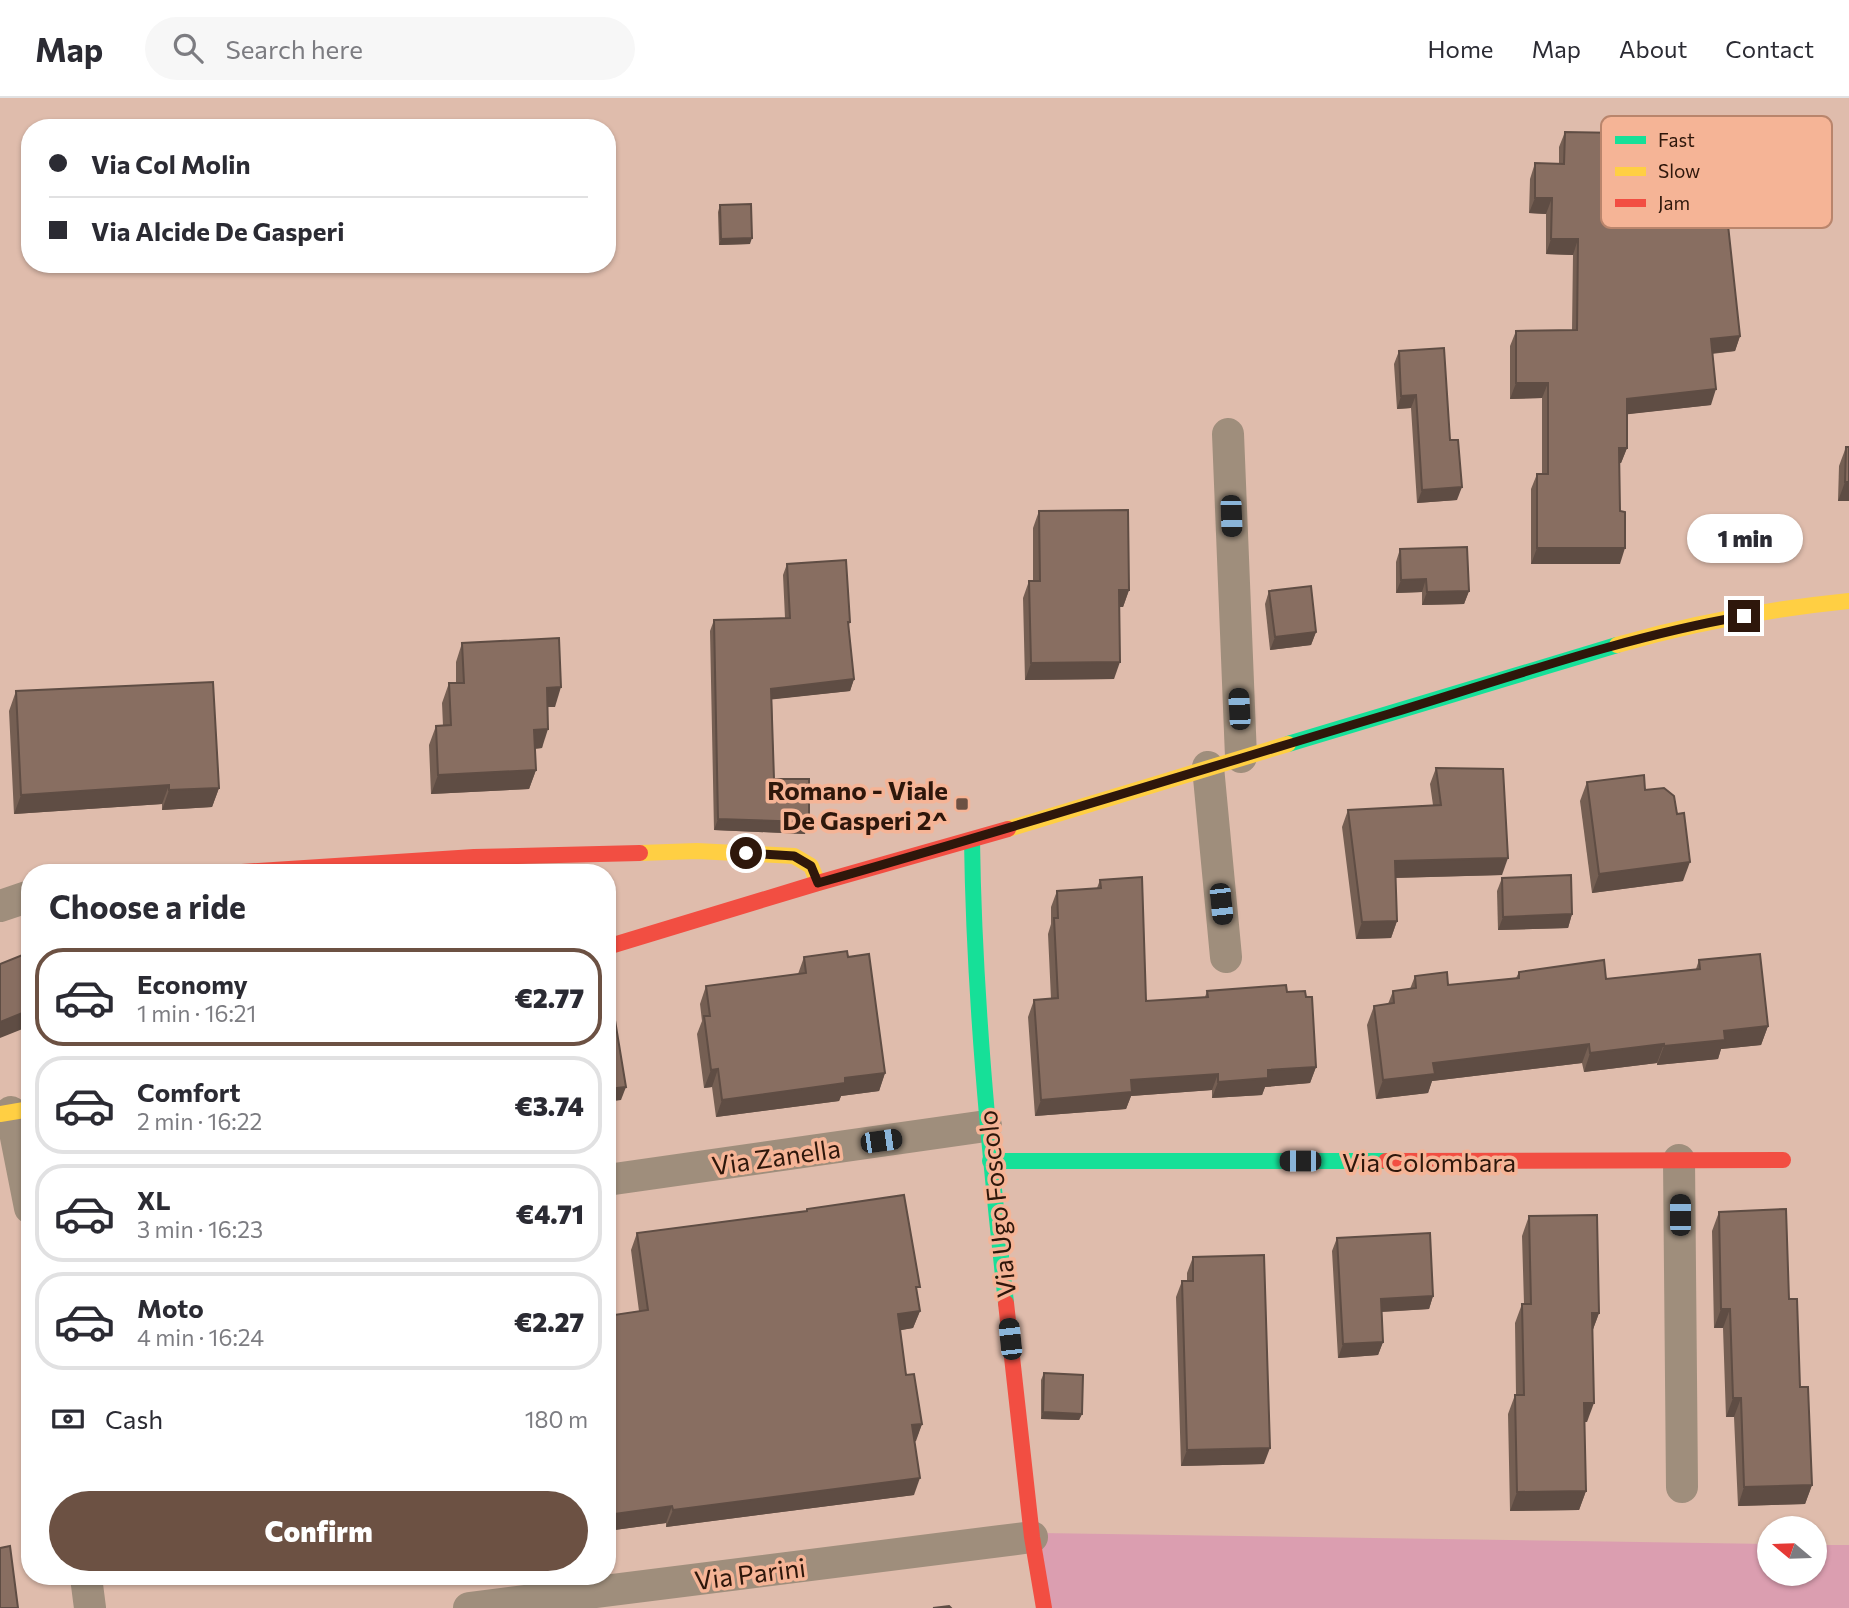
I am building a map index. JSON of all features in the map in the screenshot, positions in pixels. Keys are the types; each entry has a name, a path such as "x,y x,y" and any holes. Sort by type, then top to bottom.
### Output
{"street":[{"path":"1228,434 1241,757"},
{"path":"616,944 1673,629 1791,607 1849,601"},
{"path":"1208,767 1226,957"},
{"name":"Via Ugo Foscolo","path":"972,840 973,928 986,1126 1032,1537 1044,1608"},
{"path":"375,864 697,851 794,856 811,866 818,883"},
{"path":"0,906 21,899"},
{"path":"14,1112 21,1154"},
{"name":"Via Zanella","path":"616,1179 986,1126"},
{"path":"1679,1160 1682,1487"},
{"name":"Via Colombara","path":"990,1161 1783,1160"},
{"name":"Via Parini","path":"469,1608 1032,1537"},
{"path":"87,1585 90,1608"}],"shaded area":[{"path":"1040,1533 1757,1544 1757,1586 1827,1586 1827,1545 1849,1545 1849,1608 1050,1608"}],"building":[{"path":"1565,132 1601,133 1601,228 1728,228 1740,336 1711,339 1716,389 1627,399 1627,448 1619,448 1620,511 1625,512 1625,548 1537,548 1537,474 1548,474 1548,383 1516,383 1516,331 1577,330 1578,239 1551,239 1552,198 1535,198 1535,163 1564,164"},
{"path":"751,204 752,238 721,239 720,205"},
{"path":"1444,348 1450,440 1458,440 1462,487 1422,490 1416,395 1401,396 1399,351"},
{"path":"1846,447 1849,447 1849,482 1845,482"},
{"path":"1128,510 1129,590 1119,590 1120,662 1031,663 1029,581 1040,581 1039,511"},
{"path":"1467,547 1469,591 1427,592 1426,579 1401,580 1400,549"},
{"path":"846,560 848,622 854,679 771,689 774,779 809,779 809,822 718,819 714,620 790,618 787,564"},
{"path":"1311,586 1316,632 1275,637 1269,591"},
{"path":"559,638 561,687 547,688 548,729 534,730 536,770 438,775 436,726 451,725 449,683 464,683 462,643"},
{"path":"213,682 219,788 169,790 169,785 21,795 16,691"},
{"path":"1436,768 1503,769 1508,858 1395,861 1397,921 1362,922 1348,810 1441,805"},
{"path":"1644,775 1645,790 1664,788 1674,796 1677,814 1684,813 1690,862 1599,874 1587,782"},
{"path":"1571,875 1572,914 1503,917 1502,878"},
{"path":"1142,877 1146,1001 1208,997 1207,991 1286,985 1287,992 1305,991 1306,997 1312,997 1316,1067 1268,1070 1268,1078 1218,1082 1218,1074 1131,1080 1132,1092 1041,1100 1034,1000 1058,998 1054,918 1058,918 1057,891 1101,888 1100,880"},
{"path":"847,951 848,957 869,954 885,1073 845,1078 845,1083 722,1100 718,1069 711,1070 704,1016 710,1016 706,986 806,973 804,957"},
{"path":"1760,954 1768,1026 1724,1031 1725,1040 1590,1053 1589,1044 1433,1063 1435,1074 1383,1080 1374,1006 1394,1003 1393,991 1416,988 1415,976 1447,972 1448,985 1519,978 1519,972 1604,960 1606,979 1700,969 1699,960"},
{"path":"21,956 21,1014 0,1022 0,964"},
{"path":"616,1026 626,1087 616,1088"},
{"path":"904,1195 920,1287 916,1287 920,1311 898,1314 906,1375 914,1374 922,1424 912,1425 920,1478 673,1510 672,1506 616,1514 616,1315 648,1310 637,1233"},
{"path":"1786,1209 1789,1299 1797,1299 1800,1387 1808,1387 1812,1485 1744,1487 1741,1398 1733,1398 1730,1309 1721,1309 1719,1212"},
{"path":"1597,1215 1599,1313 1592,1313 1594,1403 1584,1403 1586,1491 1517,1492 1515,1395 1524,1395 1522,1304 1531,1304 1529,1216"},
{"path":"1430,1233 1433,1296 1381,1299 1383,1342 1343,1344 1337,1238"},
{"path":"1264,1255 1270,1448 1187,1450 1182,1281 1193,1281 1193,1257"},
{"path":"1044,1373 1083,1375 1082,1414 1043,1412"},
{"path":"10,1546 18,1608 0,1608 0,1548"}],"traffic: fast":[{"path":"1288,744 1617,645"},
{"path":"972,840 983,1072 1006,1303"},
{"path":"990,1161 1386,1161"}],"traffic: slow":[{"path":"1617,645 1732,618 1849,601"},
{"path":"1008,829 1288,744"},
{"path":"640,853 697,851 794,856 811,866 818,883"},
{"path":"0,1114 21,1110"}],"traffic: jam":[{"path":"616,944 1008,829"},
{"path":"366,864 474,857 640,853"},
{"path":"1386,1161 1783,1160"},
{"path":"1006,1303 1032,1537 1044,1608"}],"place":[{"name":"Romano - Viale De Gasperi 2^","path":"962,804"}],"route":[{"path":"746,853 794,856 811,866 818,883 972,840 1547,665 1673,629 1744,616"}]}
